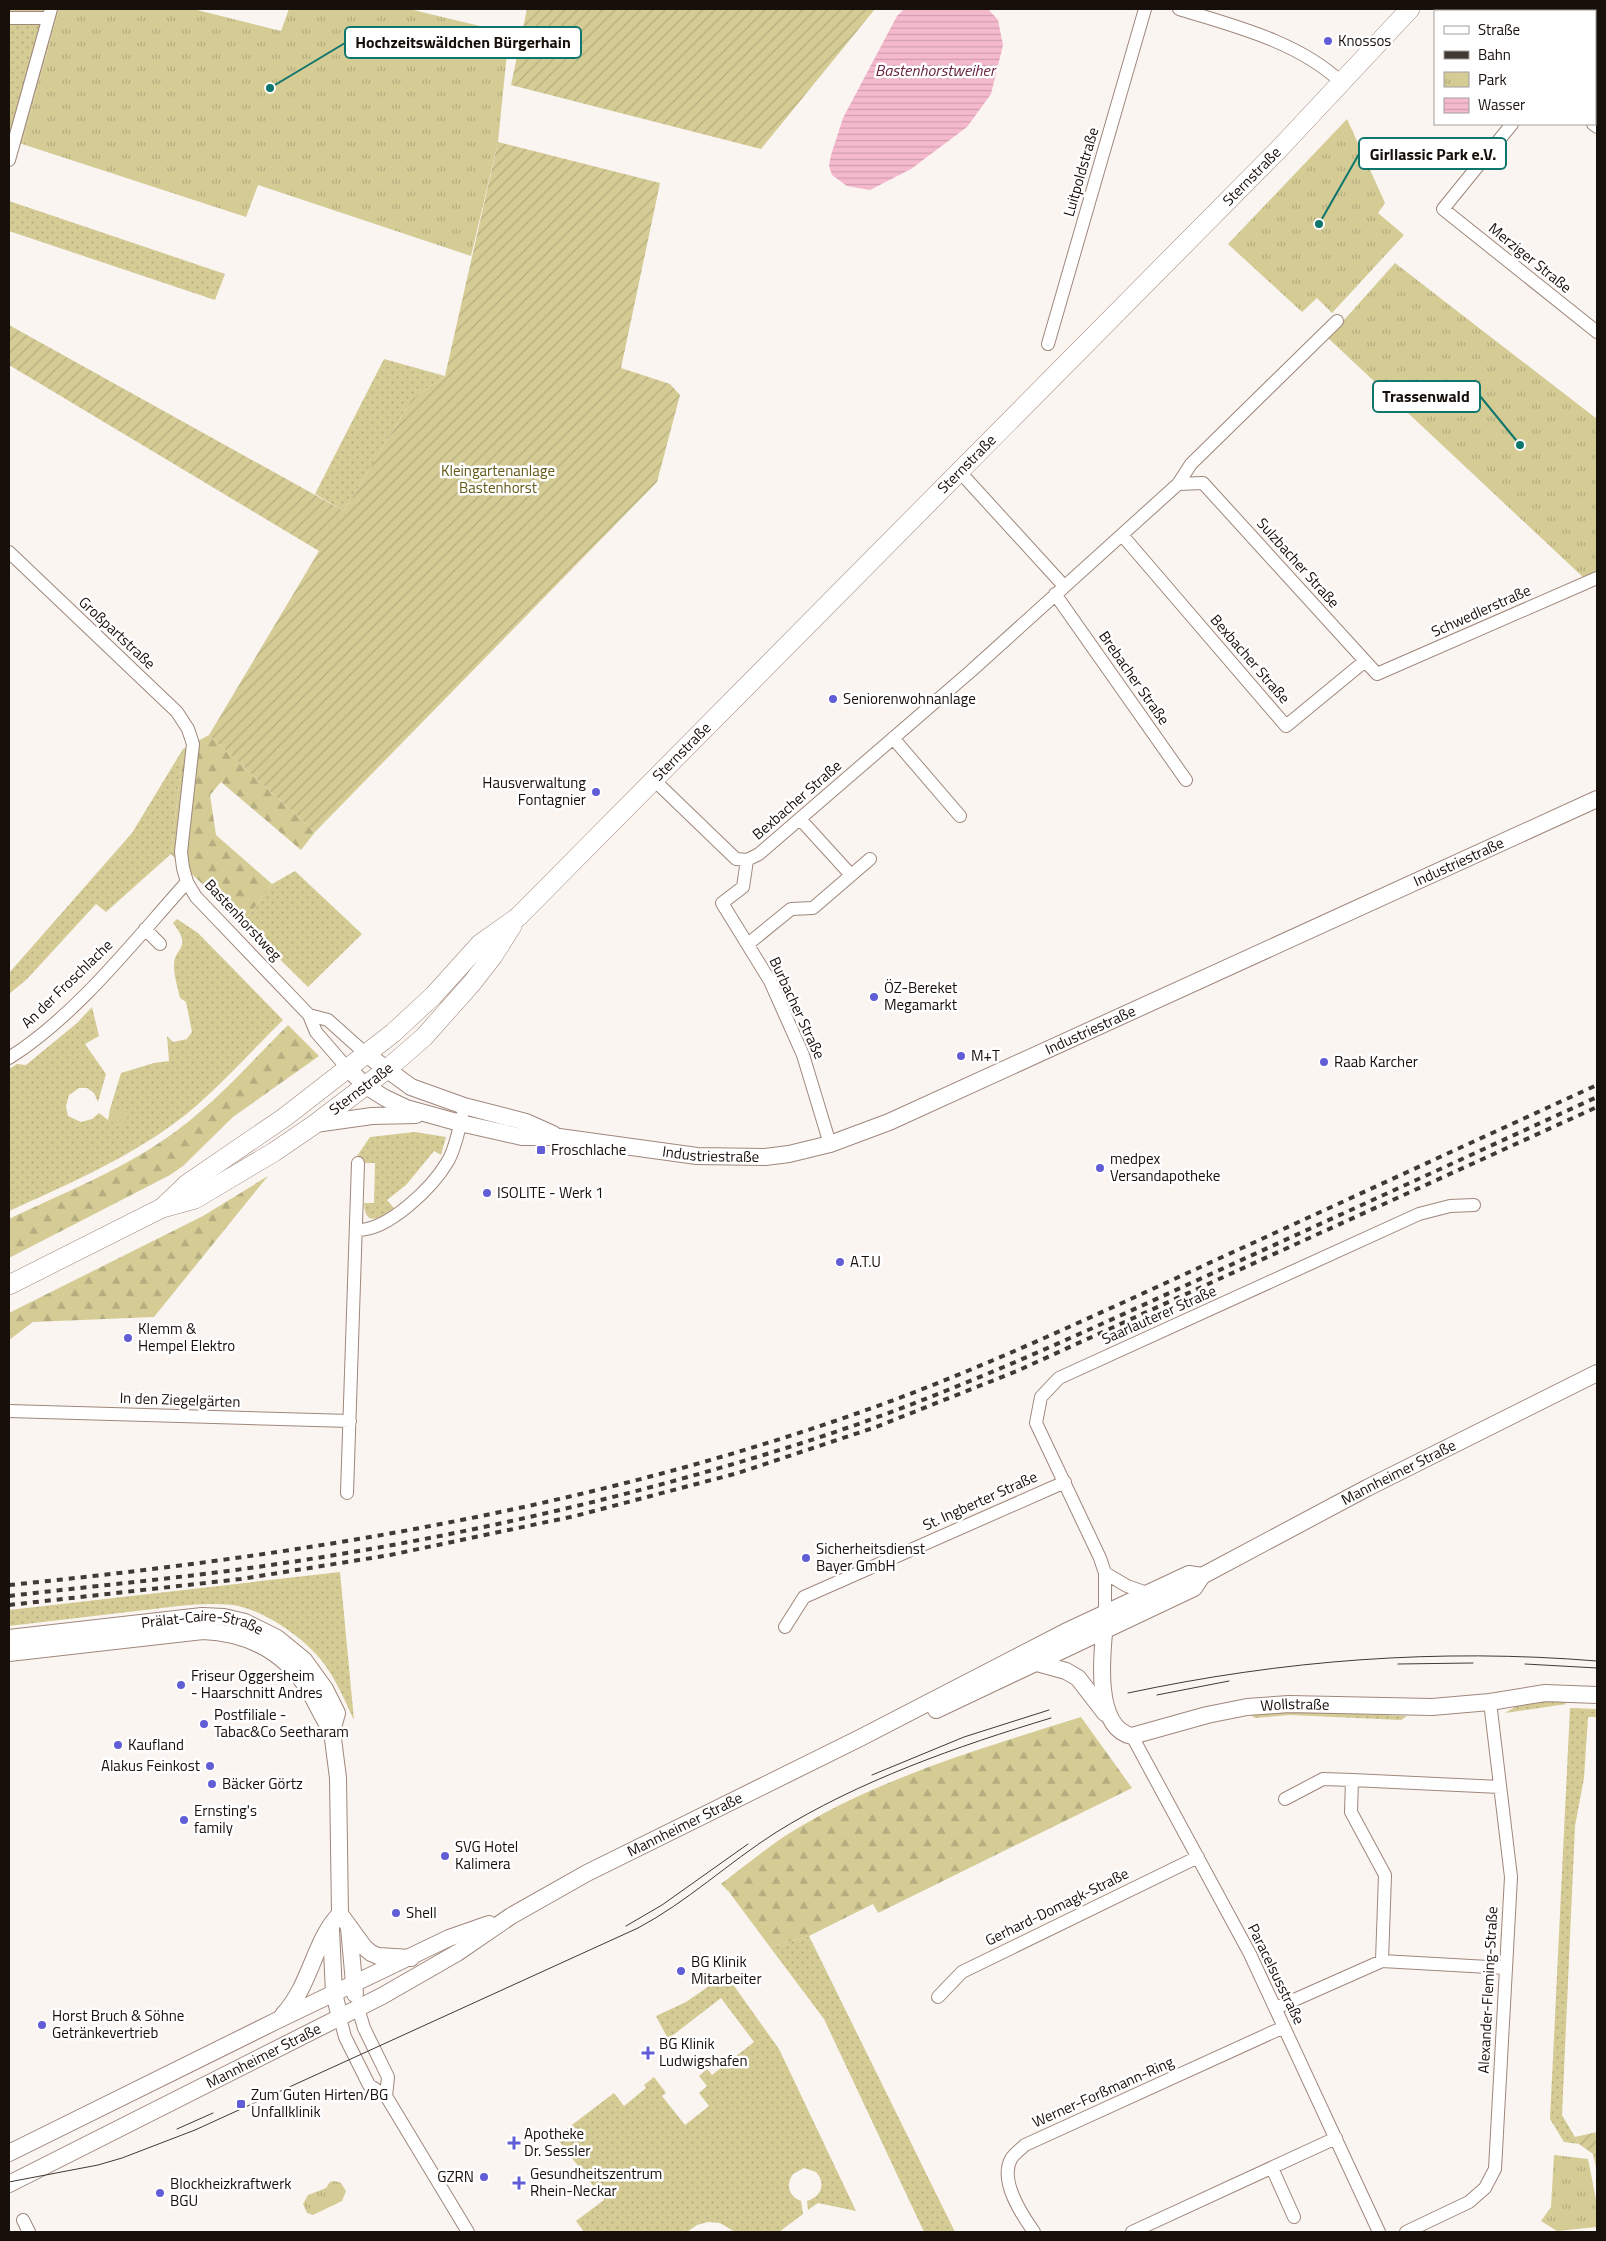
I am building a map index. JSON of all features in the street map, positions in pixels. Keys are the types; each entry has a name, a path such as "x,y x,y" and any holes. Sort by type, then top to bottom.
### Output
{"main road":[{"name":"Sternstraße","path":"162,1208 186,1184 271,1128 393,1033 433,996 480,944 518,916 1342,83 1410,9"},
{"name":"Sternstraße","path":"9,1286 162,1208 195,1199 259,1161 315,1124 366,1086 424,1037 472,984 493,956 518,916"}],"street":[{"name":"Luitpoldstraße","path":"1048,344 1145,9"},
{"path":"1179,9 1246,30 1281,44 1330,71 1342,83"},
{"path":"9,18 49,14 9,160"},
{"name":"Merziger Straße","path":"1511,125 1443,209 1597,332"},
{"name":"Bexbacher Straße","path":"654,780 736,858 746,860 759,854 894,738 1122,535 1185,483 1191,464 1337,321"},
{"name":"Brebacher Straße","path":"959,471 1060,590 1186,780"},
{"name":"Sulzbacher Straße","path":"1185,483 1203,483 1378,674"},
{"name":"Bexbacher Straße","path":"1122,535 1286,726 1365,661"},
{"name":"Großpartstraße","path":"9,552 177,712 188,729 193,744"},
{"name":"Schwedlerstraße","path":"1378,674 1597,578"},
{"path":"894,738 960,816"},
{"name":"Bastenhorstweg","path":"193,744 181,852 187,882 208,911 309,1015 316,1032 348,1069"},
{"name":"Industriestraße","path":"348,1069 366,1086 384,1098 426,1114 522,1137 559,1137 666,1153 736,1158 789,1154 830,1144 889,1122 1597,799"},
{"path":"800,819 851,875"},
{"path":"748,944 791,909 812,908 870,859"},
{"name":"Burbacher Straße","path":"746,860 743,887 722,903 770,981 803,1055 830,1144"},
{"name":"An der Froschlache","path":"9,1058 73,1006 187,882"},
{"path":"145,929 160,944"},
{"name":"Bastenhorstweg","path":"309,1015 328,1020 366,1054"},
{"name":"Industriestraße","path":"366,1054 412,1087 464,1106 526,1122 559,1137"},
{"path":"357,1230 368,1230 397,1214 434,1180 449,1160 464,1106"},
{"path":"315,1124 372,1116 426,1114"},
{"path":"347,1493 358,1162"},
{"name":"Saarlauterer Straße","path":"1105,1612 1105,1573 1092,1537 1036,1423 1041,1398 1059,1378 1419,1214 1450,1206 1474,1205"},
{"name":"Mannheimer Straße","path":"860,1738 895,1729 1194,1588 1202,1576 1367,1488 1597,1373"},
{"name":"In den Ziegelgärten","path":"9,1411 350,1421"},
{"name":"St. Ingberter Straße","path":"785,1627 804,1597 1065,1482"},
{"path":"1105,1573 1127,1586 1148,1593"},
{"name":"Mannheimer Straße","path":"9,2184 340,2018 457,1953 511,1916 587,1873 860,1738 1105,1612 1188,1574 1202,1576"},
{"path":"1105,1612 1100,1672 1103,1693 1108,1711 1125,1733"},
{"name":"Prälat-Caire-Straße","path":"9,1638 202,1616 224,1617 261,1628 292,1648 314,1672 337,1713 332,1731 338,1778 340,1922 334,1993 340,2018"},
{"name":"Prälat-Caire-Straße","path":"9,1653 203,1631 226,1632 259,1644 292,1668 312,1695 322,1718 332,1731"},
{"path":"1038,1663 1066,1671 1078,1678 1125,1733"},
{"name":"Wollstraße","path":"1125,1733 1206,1714 1289,1704 1432,1707 1490,1702 1545,1693 1597,1695"},
{"name":"Alexander-Fleming-Straße","path":"1406,2232 1468,2202 1485,2188 1495,2169 1511,1877 1490,1702"},
{"name":"Paracelsusstraße","path":"1125,1733 1198,1857 1250,1954 1379,2232"},
{"path":"1286,1799 1323,1779 1500,1787"},
{"path":"1352,1780 1351,1812 1386,1875 1382,1961"},
{"name":"Gerhard-Domagk-Straße","path":"938,1997 962,1972 1198,1857"},
{"name":"Mannheimer Straße","path":"9,2153 449,1938 511,1916"},
{"path":"278,2020 292,2004 340,1922 371,1953 378,1956 411,1958"},
{"name":"Prälat-Caire-Straße","path":"340,1922 358,2008"},
{"path":"449,1938 457,1953"},
{"path":"1276,2008 1382,1961 1506,1968"},
{"path":"358,2008 364,2028 388,2077 386,2096"},
{"path":"340,2018 345,2037 369,2085 386,2096 468,2232"},
{"name":"Werner-Forßmann-Ring","path":"1034,2232 1010,2188 1008,2173 1011,2159 1025,2145 1284,2027"},
{"path":"1132,2232 1336,2138"},
{"path":"1272,2168 1294,2217"},
{"path":"23,2220 29,2232"}],"green space":[{"path":"9,9 59,9 22,144 10,140 9,143"},
{"path":"59,9 193,9 281,31 289,9 409,9 509,33 498,142 471,256 258,185 246,217 22,144"},
{"path":"527,9 875,9 761,149 511,85"},
{"path":"1347,119 1385,203 1378,213 1404,235 1332,313 1317,298 1302,312 1228,244"},
{"name":"Kleingartenanlage Bastenhorst","path":"498,142 660,183 621,368 670,384 680,395 657,482 315,832 209,735 319,551 9,365 9,325 344,511 412,399 445,376"},
{"path":"9,201 225,274 215,300 9,231"},
{"path":"1395,263 1597,419 1597,573 1585,579 1328,338"},
{"path":"384,359 445,376 412,399 344,511 315,494"},
{"path":"209,735 315,832 301,850 221,782 210,795 216,835 272,884 243,923 171,854 183,749"},
{"path":"183,749 171,854 106,912 96,904 27,979 9,994 9,973 132,833"},
{"path":"295,871 362,934 308,987 243,923 272,884"},
{"path":"177,919 198,933 283,1020 204,1099 157,1136 95,1171 9,1211 9,1069 17,1064 26,1065 77,1023 92,1007 99,1036 85,1044 106,1074 98,1102 94,1093 87,1088 79,1088 69,1095 66,1106 68,1116 81,1122 92,1119 99,1113 108,1120 130,1109 110,1109 121,1073 154,1063 169,1061 167,1036 173,1042 187,1039 192,1032 186,1002 180,998 175,974 176,955 182,943 182,938 173,923"},
{"path":"288,1025 319,1056 233,1117 183,1166 170,1175 9,1258 9,1219 128,1162 165,1139 214,1100"},
{"path":"110,1109 130,1109 124,1128 108,1120"},
{"path":"415,1132 446,1137 441,1155 434,1151 406,1185 387,1200 394,1208 374,1219 367,1216 364,1203 374,1203 375,1163 358,1163 355,1159 370,1137"},
{"path":"268,1176 154,1317 33,1322 9,1340 9,1313 203,1216"},
{"path":"340,1572 354,1720 341,1692 317,1655 284,1628 245,1608 226,1604 192,1605 9,1626 9,1610"},
{"path":"1557,1700 1567,1704 1505,1713 1518,1705"},
{"path":"1570,1708 1597,1709 1597,1717 1588,1717 1584,1778 1575,1826 1562,2115 1579,2144 1564,2142 1550,2119"},
{"path":"1290,1711 1407,1716 1401,1720 1290,1715 1255,1718 1251,1715"},
{"path":"1081,1717 1132,1788 878,1913 873,1904 809,1936 770,1947 721,1884 785,1836 854,1798 929,1767"},
{"path":"809,1936 955,2232 924,2232 824,2019 770,1947"},
{"path":"727,1976 779,2049 856,2211 818,2203 808,2210 807,2201 819,2193 822,2185 816,2172 804,2168 793,2174 789,2182 791,2193 801,2201 803,2214 779,2232 735,2232 720,2223 708,2222 697,2225 687,2232 584,2232 576,2221 604,2200 556,2137 614,2093 624,2106 646,2088 644,2085 654,2077 666,2093 662,2096 685,2125 709,2106 699,2093 707,2086 699,2076 707,2069 712,2075 754,2042 721,1998 668,2039 656,2016 686,2002"},
{"path":"1597,2132 1597,2172 1593,2154 1579,2144 1575,2137"},
{"path":"1554,2155 1588,2159 1597,2205 1597,2227 1557,2231 1541,2221 1551,2207"},
{"path":"330,2182 341,2183 346,2191 342,2201 313,2215 307,2213 303,2204 308,2195 326,2188"}],"water":[{"name":"Bastenhorstweiher","path":"904,9 988,9 998,20 1003,45 991,94 967,127 911,169 870,190 847,186 832,175 829,166 831,155 843,118 897,16"}],"tram line":[{"path":"1128,1693 1244,1672 1361,1660 1478,1656 1538,1657 1597,1661"},
{"path":"1398,1664 1473,1663"},
{"path":"1525,1664 1597,1668"},
{"path":"1157,1695 1229,1681"},
{"path":"872,1775 964,1737 1049,1710"},
{"path":"9,2182 98,2165 122,2158 195,2130 638,1928 656,1918 775,1833 840,1797 909,1766 980,1740 1051,1718"},
{"path":"626,1926 662,1905 748,1844"},
{"path":"177,2129 213,2113"}],"railway":[{"path":"9,1585 225,1560 438,1524 650,1477 754,1447 899,1398 1022,1348 1597,1085"},
{"path":"9,1596 235,1570 305,1560 444,1535 582,1505 786,1448 889,1413 1041,1351 1597,1097"},
{"path":"9,1605 241,1579 390,1555 575,1516 738,1473 876,1427 1017,1371 1597,1107"}],"place":[{"name":"Knossos","path":"1328,41"},
{"name":"Hochzeitswäldchen Bürgerhain","path":"270,88"},
{"name":"Girllassic Park e.V.","path":"1319,224"},
{"name":"Trassenwald","path":"1520,445"},
{"name":"Seniorenwohnanlage","path":"833,699"},
{"name":"Hausverwaltung Fontagnier","path":"596,792"},
{"name":"ÖZ-Bereket Megamarkt","path":"874,997"},
{"name":"M+T","path":"961,1056"},
{"name":"Raab Karcher","path":"1324,1062"},
{"name":"Froschlache","path":"541,1150"},
{"name":"medpex Versandapotheke","path":"1100,1168"},
{"name":"ISOLITE - Werk 1","path":"487,1193"},
{"name":"A.T.U","path":"840,1262"},
{"name":"Klemm & Hempel Elektro","path":"128,1338"},
{"name":"Sicherheitsdienst Bayer GmbH","path":"806,1558"},
{"name":"Friseur Oggersheim - Haarschnitt Andres","path":"181,1685"},
{"name":"Postfiliale - Tabac&Co Seetharam","path":"204,1724"},
{"name":"Kaufland","path":"118,1745"},
{"name":"Alakus Feinkost","path":"210,1766"},
{"name":"Bäcker Görtz","path":"212,1784"},
{"name":"Ernsting's family","path":"184,1820"},
{"name":"SVG Hotel Kalimera","path":"445,1856"},
{"name":"Shell","path":"396,1913"},
{"name":"BG Klinik Mitarbeiter","path":"681,1971"},
{"name":"Horst Bruch & Söhne Getränkevertrieb","path":"42,2025"},
{"name":"BG Klinik Ludwigshafen","path":"648,2053"},
{"name":"Zum Guten Hirten/BG Unfallklinik","path":"241,2104"},
{"name":"Apotheke Dr. Sessler","path":"514,2143"},
{"name":"GZRN","path":"484,2177"},
{"name":"Gesundheitszentrum Rhein-Neckar","path":"519,2183"},
{"name":"Blockheizkraftwerk BGU","path":"160,2193"}]}
